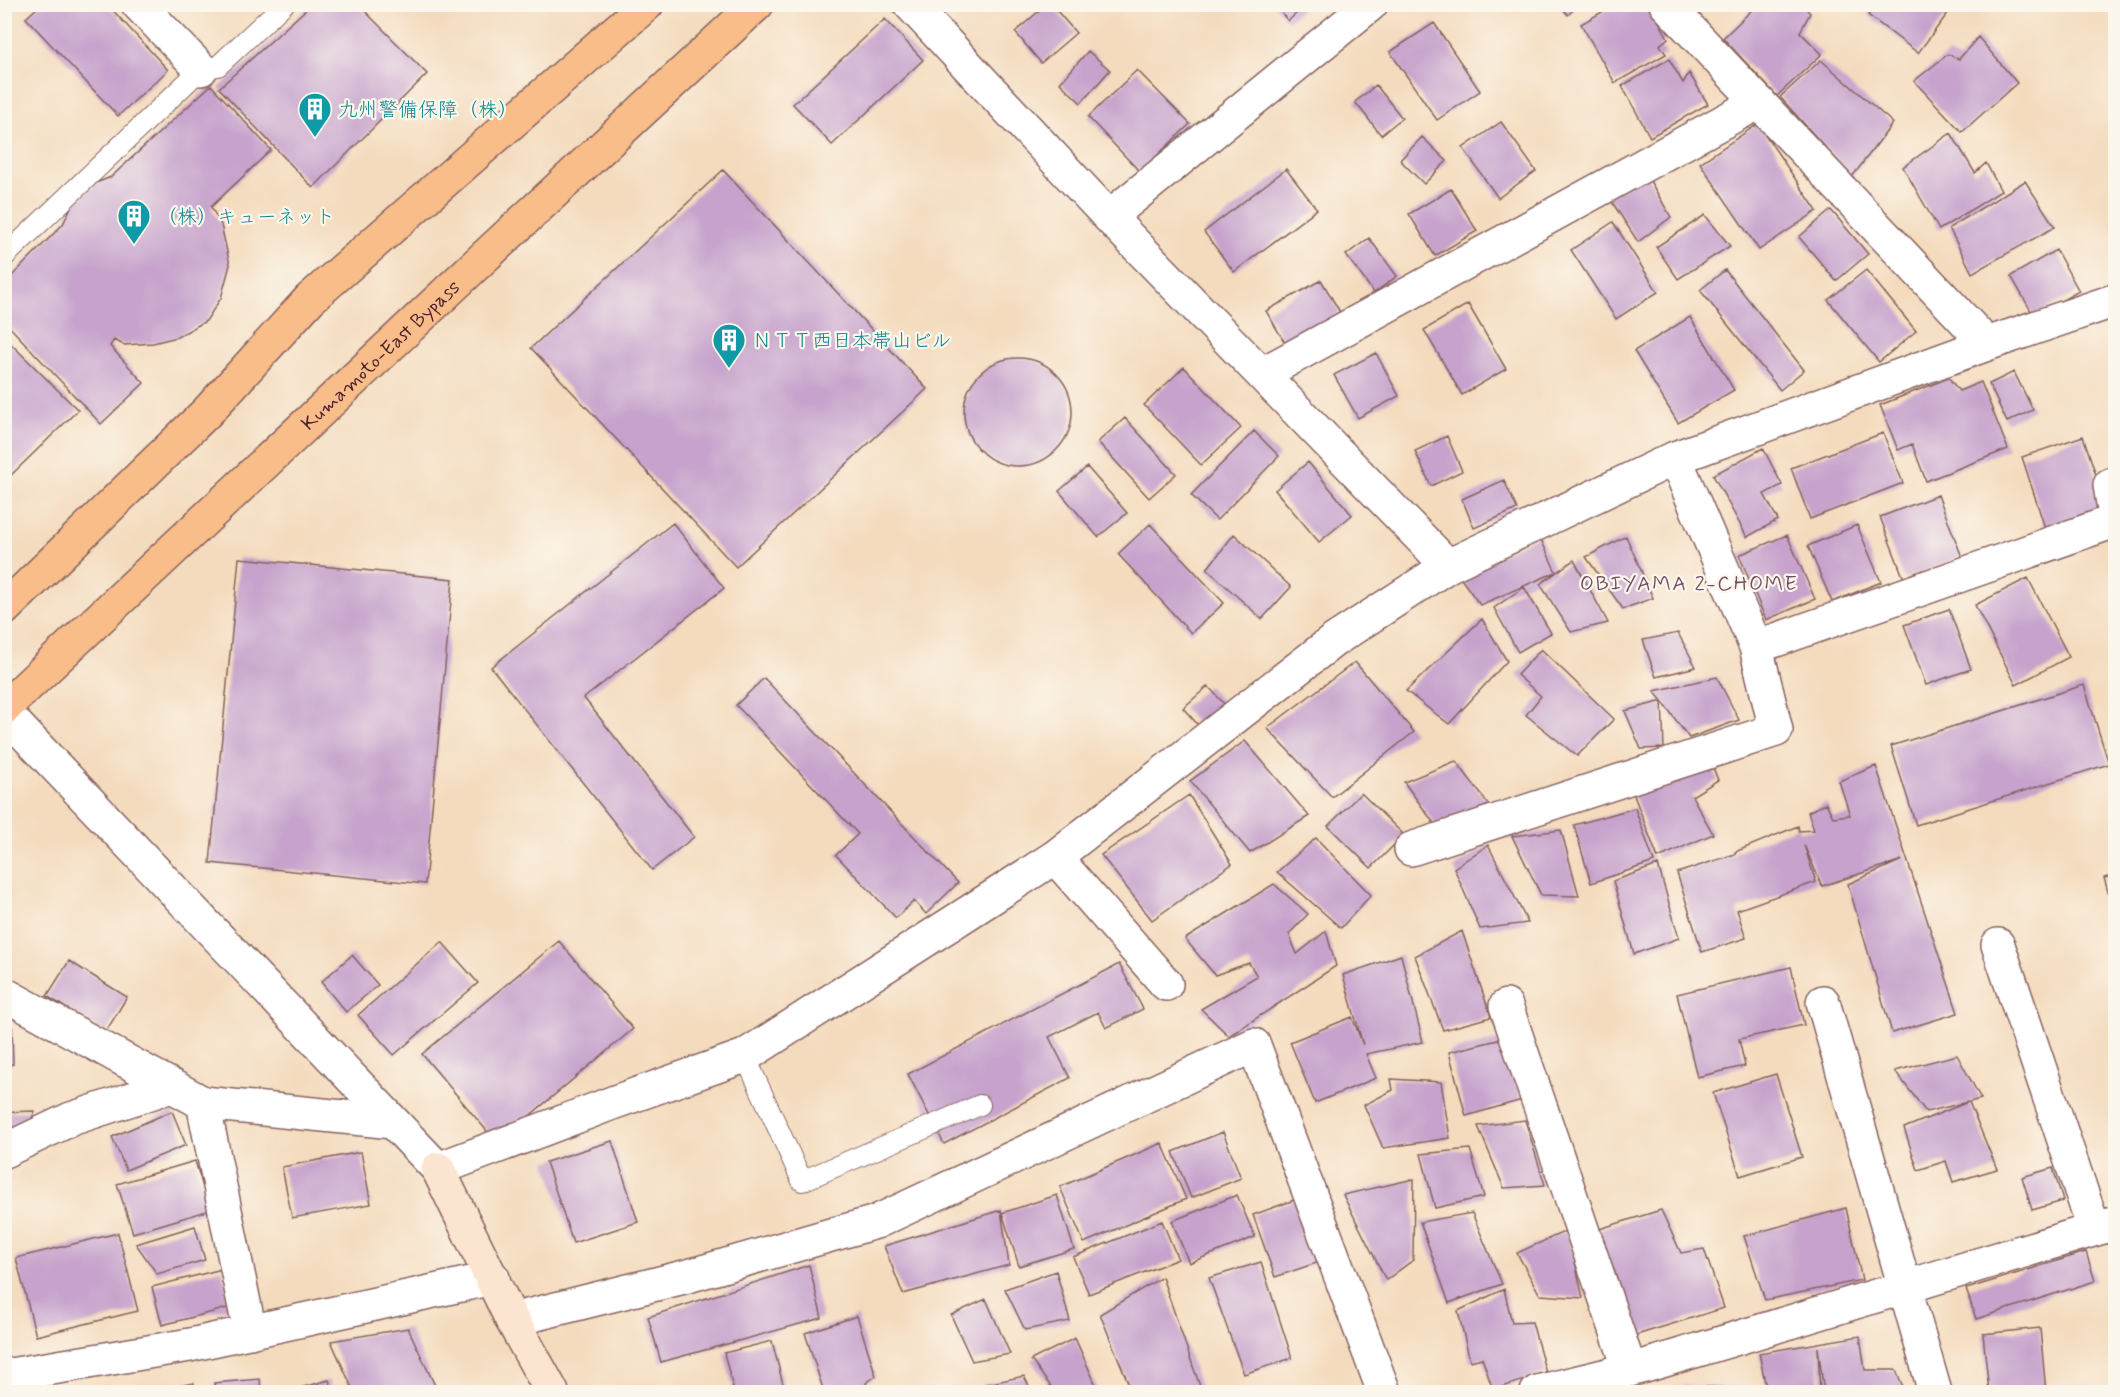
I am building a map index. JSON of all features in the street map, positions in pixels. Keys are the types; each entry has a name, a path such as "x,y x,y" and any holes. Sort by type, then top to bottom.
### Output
{"highway":[{"path":"4,609 207,412 310,299 647,4"},
{"name":"Kumamoto-East Bypass","path":"4,710 489,252 757,4"}],"street":[{"path":"138,4 201,69"},
{"path":"910,4 1109,217 1448,566"},
{"path":"1109,217 1371,4"},
{"path":"1666,4 1987,344"},
{"path":"1262,374 1759,102"},
{"path":"438,1169 745,1056 1055,857 1333,641 1448,566 1675,458 1987,344 2115,300"},
{"path":"1411,849 1776,730 1756,647 1675,458"},
{"path":"1756,647 2115,522 2110,485 2115,483"},
{"path":"4,710 438,1169 512,1320 552,1392"},
{"path":"1055,857 1166,984"},
{"path":"1537,1392 1642,1376 1906,1287 2105,1226 1998,945"},
{"path":"4,994 203,1103 393,1122"},
{"path":"1822,1002 1935,1392"},
{"path":"1506,1006 1642,1376"},
{"path":"512,1320 688,1276 876,1222 1254,1045 1384,1392"},
{"path":"4,1151 71,1119 171,1086"},
{"path":"203,1103 250,1332"},
{"path":"4,1376 190,1345 493,1278"}],"lane":[{"path":"4,257 201,69 219,66 284,4"},
{"path":"745,1056 802,1181 980,1105"}],"building":[{"path":"41,4 107,4 168,70 118,116 26,18"},
{"name":"九州警備保障（株）","path":"312,4 358,4 427,74 313,188 219,88"},
{"path":"1047,4 1051,4 1076,33 1041,63 1015,32"},
{"path":"1274,4 1307,4 1288,21"},
{"path":"1558,4 1579,4 1568,15"},
{"path":"1616,4 1649,4 1668,38 1660,45 1666,54 1615,83 1581,24"},
{"path":"1758,4 1802,4 1810,13 1800,32 1822,54 1777,96 1723,38"},
{"path":"1875,5 1954,5 1918,53 1868,15"},
{"path":"885,19 923,60 832,145 793,104"},
{"path":"1434,23 1480,91 1437,120 1390,52"},
{"path":"1978,37 2017,83 1962,132 1914,81 1948,54 1959,59"},
{"path":"1088,51 1110,70 1081,103 1060,83"},
{"path":"1669,59 1683,83 1689,73 1708,104 1650,137 1622,86"},
{"path":"1821,60 1893,123 1852,177 1780,97"},
{"path":"1137,70 1190,124 1140,172 1088,117"},
{"name":"（株）キューネット","path":"211,85 271,150 211,207 221,225 230,265 221,298 206,321 177,337 153,343 124,345 114,340 110,346 144,383 101,424 5,322 5,283 63,224 73,203 96,183 111,177"},
{"path":"1376,85 1402,118 1381,135 1355,102"},
{"path":"1501,122 1536,171 1498,198 1463,148"},
{"path":"1758,124 1817,211 1759,250 1700,163"},
{"path":"1951,133 1975,173 1986,163 2001,191 1939,230 1903,167"},
{"path":"1422,137 1447,161 1424,184 1400,160"},
{"path":"1286,169 1317,209 1234,272 1204,232"},
{"name":"ＮＴＴ西日本帯山ビル","path":"723,170 927,389 736,567 531,348"},
{"path":"1646,174 1671,217 1638,242 1608,196"},
{"path":"2025,181 2055,227 1972,273 1949,228"},
{"path":"1451,189 1477,231 1435,256 1409,214"},
{"path":"1831,210 1868,254 1836,281 1799,237"},
{"path":"1705,215 1730,246 1678,279 1656,247"},
{"path":"1613,222 1658,292 1616,319 1571,250"},
{"path":"1369,238 1397,276 1374,293 1346,255"},
{"path":"2056,250 2079,291 2034,316 2011,276"},
{"path":"1725,270 1804,370 1780,390 1700,290"},
{"path":"1866,270 1916,331 1879,362 1828,300"},
{"path":"1321,280 1340,312 1285,343 1266,311"},
{"path":"1468,304 1506,369 1462,395 1424,330"},
{"path":"1690,317 1734,390 1678,423 1634,351"},
{"path":"4,337 78,410 4,482"},
{"path":"1376,353 1399,396 1358,418 1334,375"},
{"path":"1018,358 1039,362 1056,374 1068,391 1072,412 1068,433 1056,450 1039,462 1018,466 997,462 980,450 968,433 964,412 968,391 980,374 997,362"},
{"path":"1184,367 1241,428 1201,465 1144,405"},
{"path":"2014,372 2033,410 2007,422 1989,384"},
{"path":"1949,378 1959,391 1981,382 2008,449 1926,481 1912,444 1898,450 1880,405"},
{"path":"1125,418 1176,474 1149,498 1098,442"},
{"path":"1254,431 1279,456 1217,520 1191,495"},
{"path":"1883,433 1903,483 1810,519 1791,468"},
{"path":"1447,436 1462,471 1431,486 1415,451"},
{"path":"2083,436 2107,508 2045,528 2022,457"},
{"path":"1763,448 1782,485 1764,494 1778,520 1747,537 1713,475"},
{"path":"1308,462 1352,515 1319,542 1275,490"},
{"path":"1087,467 1127,513 1098,537 1059,491"},
{"path":"1504,480 1517,509 1474,528 1462,499"},
{"path":"1938,495 1962,557 1904,579 1880,517"},
{"path":"673,523 724,588 584,698 694,837 652,870 491,667"},
{"path":"1150,524 1224,603 1191,633 1118,554"},
{"path":"1857,525 1881,582 1832,602 1808,546"},
{"path":"1234,534 1291,587 1262,619 1207,569"},
{"path":"1539,535 1556,572 1480,605 1459,576"},
{"path":"1787,535 1815,599 1766,620 1739,555"},
{"path":"1626,536 1653,598 1623,609 1586,557"},
{"path":"239,558 453,579 425,884 210,863"},
{"path":"1574,560 1608,623 1571,632 1540,584"},
{"path":"2028,578 2069,657 2016,685 1975,605"},
{"path":"1524,587 1551,633 1518,652 1494,608"},
{"path":"1949,609 1971,669 1926,685 1904,625"},
{"path":"1482,619 1507,661 1449,724 1406,691"},
{"path":"1678,633 1696,667 1656,677 1643,640"},
{"path":"1541,649 1614,719 1577,756 1526,715 1541,696 1517,675"},
{"path":"1355,662 1414,732 1332,797 1267,728"},
{"path":"1717,677 1739,720 1689,738 1654,691"},
{"path":"764,678 958,883 926,914 914,901 896,918 836,855 858,834 736,705"},
{"path":"2084,685 2109,764 1916,825 1891,746"},
{"path":"1208,686 1235,716 1199,726 1183,708"},
{"path":"1662,701 1664,748 1641,749 1625,711"},
{"path":"1245,741 1309,816 1250,853 1190,781"},
{"path":"1707,753 1718,780 1692,796 1713,834 1658,858 1630,785"},
{"path":"1456,761 1489,805 1436,826 1404,782"},
{"path":"1876,766 1958,1013 1892,1033 1848,884 1902,860 1822,886 1804,845 1816,882 1737,910 1746,938 1702,952 1677,873 1735,854 1735,852 1798,826 1799,831 1814,830 1808,812 1826,803 1833,817 1850,815 1839,781"},
{"path":"1361,793 1404,835 1371,868 1328,826"},
{"path":"1189,795 1232,864 1152,920 1101,855"},
{"path":"1635,808 1654,862 1591,883 1574,825"},
{"path":"1561,830 1579,896 1541,895 1512,836"},
{"path":"1316,838 1371,895 1341,928 1277,872"},
{"path":"1488,845 1528,923 1480,929 1454,868"},
{"path":"1658,865 1679,938 1634,954 1613,881"},
{"path":"2116,875 2116,916 2115,916 2104,878"},
{"path":"1274,884 1308,914 1289,934 1297,954 1326,931 1336,966 1229,1036 1201,1009 1257,976 1249,963 1215,975 1185,939"},
{"path":"1462,931 1491,1017 1443,1030 1415,956"},
{"path":"559,941 633,1029 497,1143 422,1054"},
{"path":"442,942 478,983 394,1055 358,1015"},
{"path":"352,955 378,985 346,1012 321,982"},
{"path":"1401,955 1423,1042 1366,1054 1376,1078 1315,1103 1290,1042 1352,1017 1363,1045 1343,975"},
{"path":"69,961 127,997 105,1033 47,996"},
{"path":"1119,964 1143,1009 1106,1028 1098,1012 1049,1037 1070,1078 944,1144 908,1074"},
{"path":"1791,967 1804,1025 1739,1039 1745,1066 1697,1077 1677,994"},
{"path":"4,1028 12,1028 13,1064 4,1065"},
{"path":"1502,1039 1522,1100 1466,1116 1449,1052"},
{"path":"1957,1055 1981,1099 1969,1102 1997,1169 1953,1182 1946,1161 1918,1170 1904,1128 1968,1102 1926,1112 1895,1071"},
{"path":"1776,1074 1802,1157 1740,1176 1713,1093"},
{"path":"1391,1079 1441,1082 1450,1138 1383,1148 1364,1105 1393,1090"},
{"path":"35,1111 27,1130 4,1139 4,1112"},
{"path":"172,1111 186,1145 126,1170 112,1137"},
{"path":"1525,1120 1545,1185 1504,1188 1478,1126"},
{"path":"1223,1132 1241,1178 1191,1198 1173,1152"},
{"path":"612,1141 638,1222 573,1243 546,1162"},
{"path":"1162,1143 1186,1199 1084,1243 1060,1187"},
{"path":"1470,1149 1484,1197 1435,1208 1421,1154"},
{"path":"361,1152 371,1204 292,1218 282,1167"},
{"path":"195,1161 210,1210 133,1233 117,1184"},
{"path":"2053,1168 2063,1201 2032,1210 2022,1177"},
{"path":"1414,1179 1413,1260 1386,1280 1343,1195"},
{"path":"1057,1195 1074,1249 1019,1266 1002,1213"},
{"path":"1237,1195 1255,1237 1189,1263 1172,1221"},
{"path":"1305,1196 1328,1259 1275,1277 1253,1215"},
{"path":"1846,1208 1862,1280 1765,1300 1744,1236"},
{"path":"1001,1210 1009,1265 903,1294 884,1246"},
{"path":"1661,1210 1681,1253 1704,1249 1724,1308 1630,1337 1596,1230"},
{"path":"1472,1213 1502,1284 1449,1303 1420,1222"},
{"path":"1162,1221 1178,1259 1089,1294 1073,1257"},
{"path":"195,1226 205,1260 157,1274 136,1244"},
{"path":"1568,1230 1583,1298 1540,1295 1517,1253"},
{"path":"118,1233 138,1311 36,1336 16,1258"},
{"path":"2086,1252 2095,1281 1976,1319 1966,1289"},
{"path":"1261,1262 1292,1358 1244,1374 1209,1278"},
{"path":"809,1265 822,1318 661,1362 648,1317"},
{"path":"222,1269 232,1307 162,1325 152,1287"},
{"path":"1056,1271 1070,1321 1025,1330 1005,1289"},
{"path":"1162,1277 1202,1392 1132,1392 1100,1314"},
{"path":"1504,1289 1512,1323 1532,1322 1546,1373 1493,1390 1482,1358 1470,1361 1458,1311"},
{"path":"986,1299 1010,1354 972,1361 951,1315"},
{"path":"857,1316 876,1376 866,1383 869,1392 824,1392 805,1333"},
{"path":"408,1328 438,1392 354,1392 331,1341"},
{"path":"2040,1328 2046,1392 1989,1392 1983,1334"},
{"path":"1860,1336 1865,1370 1896,1370 1905,1392 1824,1392 1818,1347 1820,1392 1767,1392 1759,1353"},
{"path":"1075,1338 1099,1392 1055,1392 1031,1360"},
{"path":"772,1341 785,1392 734,1392 724,1353"},
{"path":"1024,1376 1032,1392 985,1392 982,1385"},
{"path":"260,1379 261,1392 216,1392 214,1383"},
{"path":"329,1380 333,1392 285,1392"},
{"path":"194,1383 195,1392 147,1392 147,1391"},
{"path":"1683,1386 1736,1388 1736,1392 1684,1392"}],"place":[{"name":"九州警備保障（株）","path":"315,138"},
{"name":"（株）キューネット","path":"134,245"},
{"name":"ＮＴＴ西日本帯山ビル","path":"729,369"}],"district":[{"name":"OBIYAMA 2-CHOME","path":"1689,583"}]}
